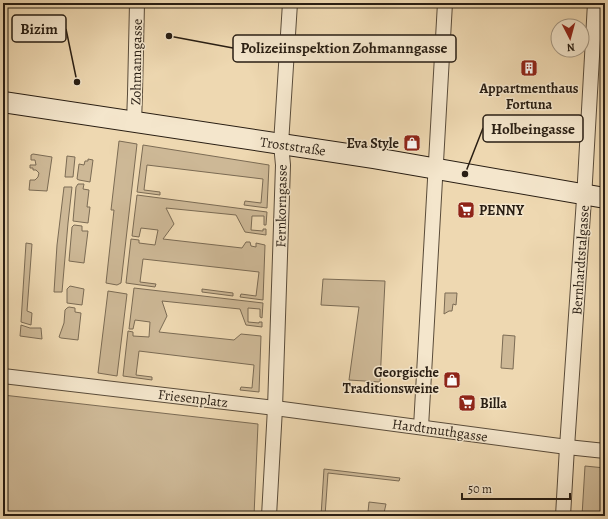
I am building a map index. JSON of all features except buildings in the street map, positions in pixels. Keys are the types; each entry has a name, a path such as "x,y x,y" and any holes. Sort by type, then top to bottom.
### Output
{"street":[{"name":"Zohmanngasse","path":"134,122 137,3"},
{"name":"Fernkorngasse","path":"275,408 282,144 290,3"},
{"path":"422,427 445,3"},
{"name":"Bernhardtstalgasse","path":"563,516 585,194 595,3"},
{"name":"Troststraße","path":"3,102 374,158 605,198"},
{"name":"Friesenplatz","path":"3,376 275,408"},
{"path":"269,516 275,408"},
{"name":"Hardtmuthgasse","path":"275,408 605,451"}],"shaded area":[{"path":"119,141 137,144 121,283 117,285 106,283 114,210 111,210"},
{"path":"143,145 269,165 267,208 244,205 245,201 261,203 263,179 147,165 144,190 160,192 160,195 137,192"},
{"path":"31,155 52,157 47,191 29,190 30,180 35,180 39,173 36,170 33,170 33,168 30,168 30,165 36,165 35,160 31,160"},
{"path":"67,156 75,157 73,177 65,177"},
{"path":"88,159 93,160 90,182 77,179 79,164 84,165 85,161 88,161"},
{"path":"78,184 84,184 83,189 89,190 87,207 90,207 88,223 73,221 76,187"},
{"path":"64,187 72,187 62,292 54,292 57,245"},
{"path":"137,195 267,212 266,225 264,225 264,216 252,216 251,230 263,231 263,229 266,229 266,235 245,232 236,215 166,208 174,224 163,239 242,248 246,242 250,242 251,246 256,247 256,243 265,245 263,300 240,297 241,294 256,296 259,272 143,259 140,282 156,284 155,287 126,283 131,239 139,240 139,243 155,245 158,230 141,228 139,237 132,236"},
{"path":"74,225 82,226 82,231 88,231 84,263 69,261 72,227"},
{"path":"26,243 32,244 27,311 32,313 31,325 21,322"},
{"path":"323,279 385,281 380,382 349,380 359,307 321,305"},
{"path":"70,286 84,289 82,305 67,303 67,289"},
{"path":"134,288 263,303 262,318 260,317 260,309 248,308 248,322 262,322 262,327 246,325 240,309 162,301 167,316 159,332 234,340 241,334 261,336 259,392 240,390 241,387 252,388 254,365 139,351 136,375 152,377 152,380 123,376 128,331 133,332 133,336 149,337 150,322 135,320 133,329 129,329"},
{"path":"202,289 233,293 233,296 202,292"},
{"path":"108,291 127,294 117,376 98,373"},
{"path":"445,293 457,293 456,305 453,304 452,311 444,314"},
{"path":"69,307 75,308 75,312 81,313 78,340 59,337 64,323 65,310"},
{"path":"21,325 30,328 41,328 42,339 20,336"},
{"path":"503,335 515,336 513,369 501,368"},
{"path":"3,395 258,424 254,516 3,516"},
{"path":"585,466 605,468 605,516 582,516"},
{"path":"324,469 400,478 399,481 328,473 325,516 321,516"},
{"path":"369,502 386,504 384,513 368,512"}],"place":[{"name":"Polizeiinspektion Zohmanngasse","path":"169,36"},
{"name":"Appartmenthaus Fortuna","path":"529,68"},
{"name":"Bizim","path":"77,82"},
{"name":"Eva Style","path":"412,143"},
{"name":"Holbeingasse","path":"465,174"},
{"name":"PENNY","path":"466,210"},
{"name":"Georgische Traditionsweine","path":"452,380"},
{"name":"Billa","path":"467,403"}]}
